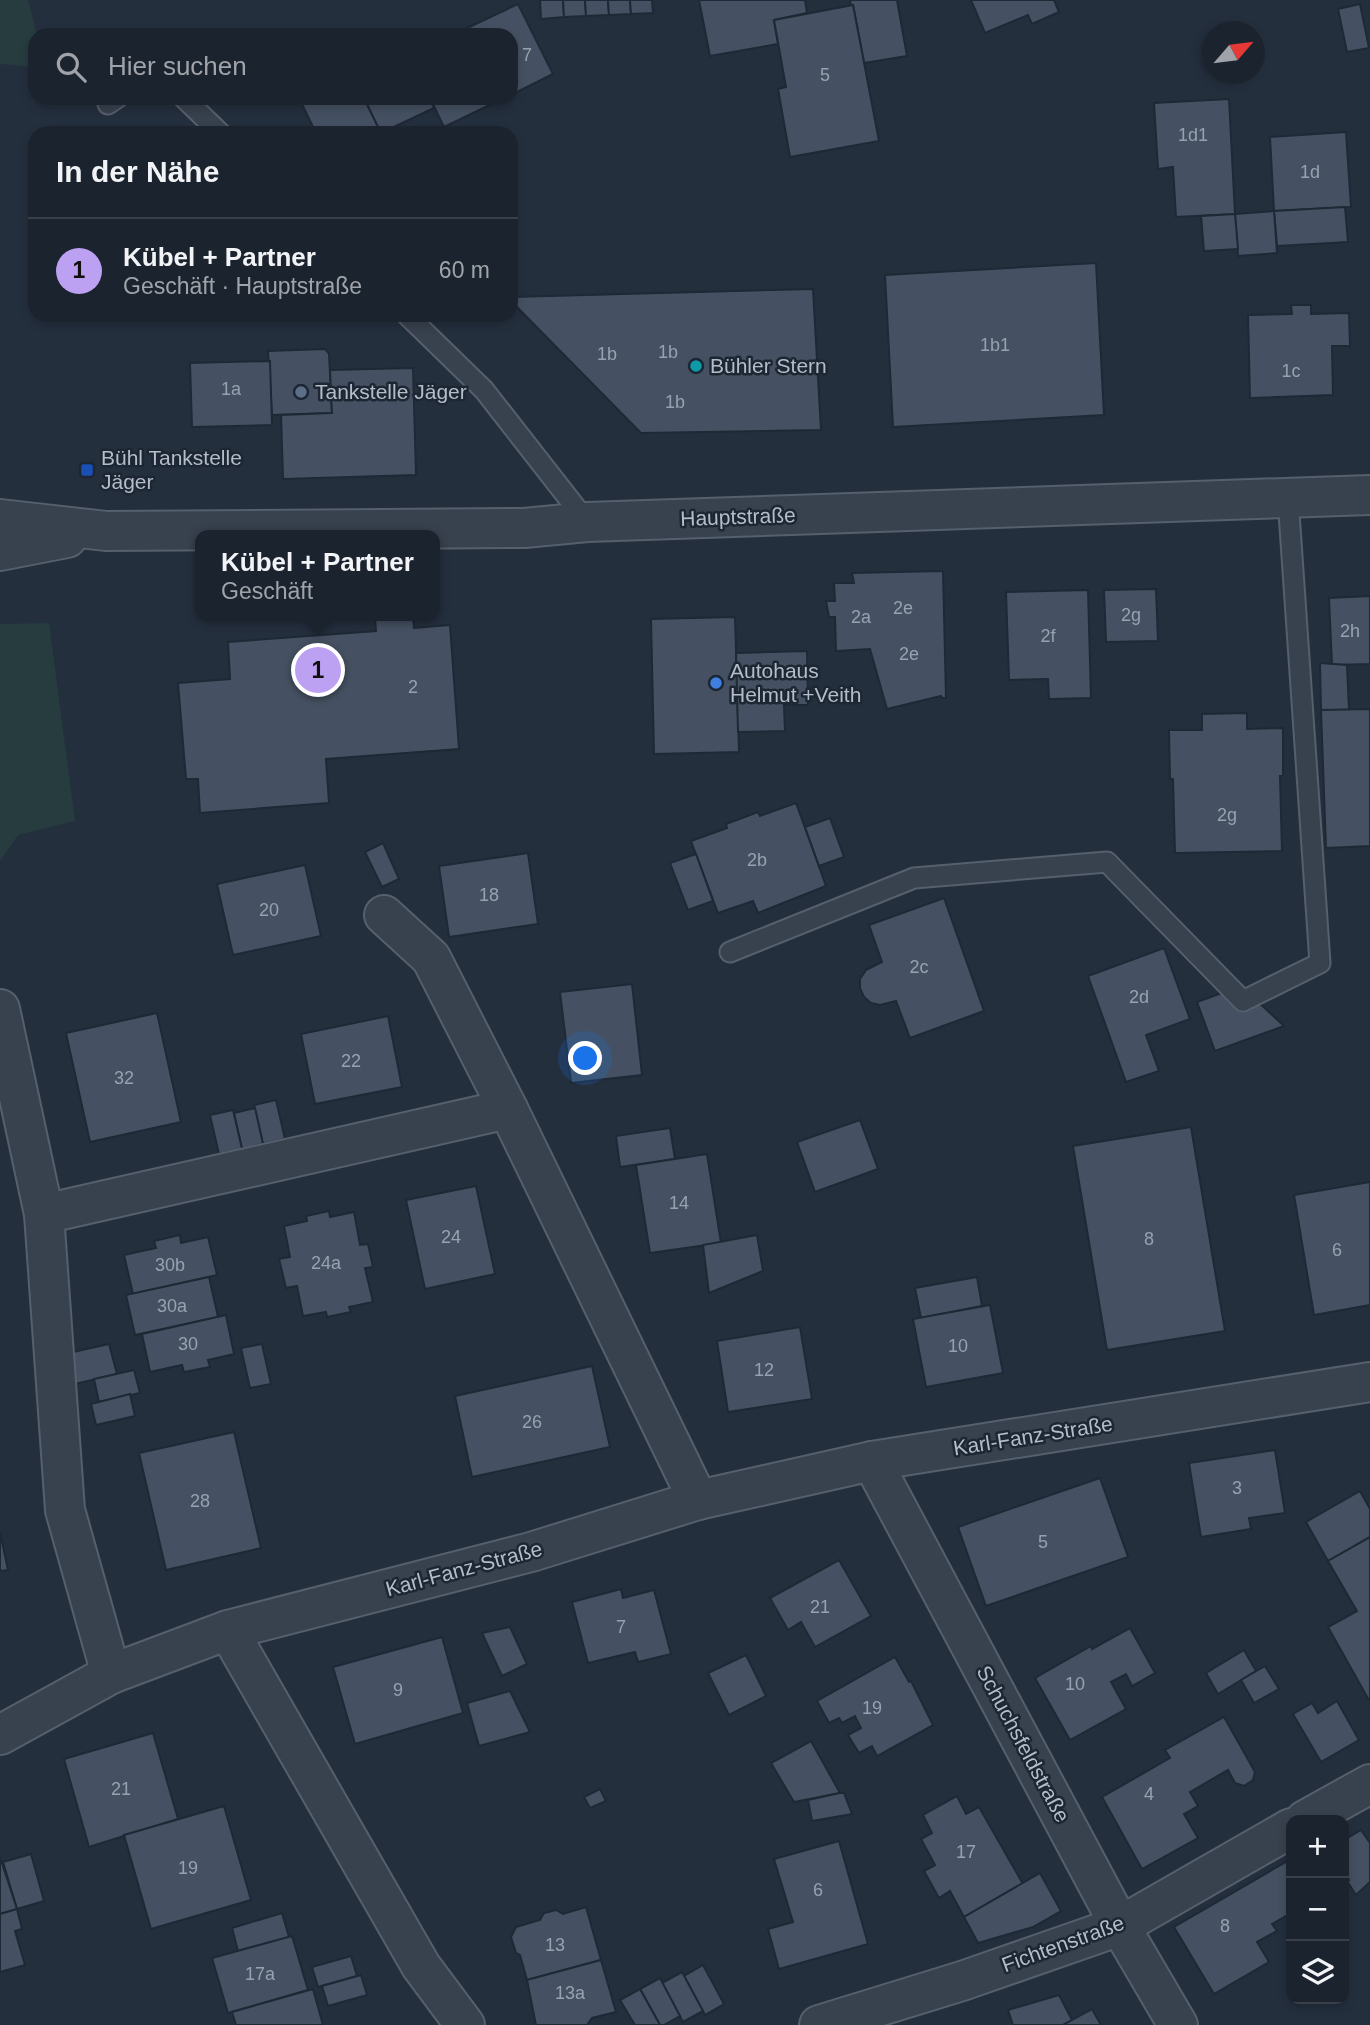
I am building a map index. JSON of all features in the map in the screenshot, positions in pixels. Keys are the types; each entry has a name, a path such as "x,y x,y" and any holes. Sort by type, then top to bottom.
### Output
{"street":[{"name":"Hauptstraße","path":"246,530 524,528 587,522 1370,495"},
{"name":"Hauptstraße","path":"0,519 107,531 195,530"},
{"name":"Hauptstraße","path":"0,551 107,531"},
{"path":"384,915 431,958 508,1109 698,1500"},
{"path":"0,1009 5,1056 44,1214 65,1510 111,1674"},
{"path":"44,1214 508,1109"},
{"name":"Karl-Fanz-Straße","path":"0,1735 111,1674 228,1630 531,1552 698,1500 872,1461 1370,1382"},
{"name":"Schuchsfeldstraße","path":"872,1461 1120,1926 1178,2025"},
{"path":"228,1630 421,1966 465,2025"},
{"path":"1315,1815 1370,1784"},
{"name":"Fichtenstraße","path":"819,2025 1120,1926 1286,1831"}],"lane":[{"path":"191,105 213,126"},
{"path":"414,322 484,390 587,522"},
{"path":"730,952 914,878 1107,862 1243,1001 1320,963 1288,498"}],"green space":[{"path":"0,0 28,0 35,28 28,28 28,66 0,64"},
{"path":"49,623 75,821 18,835 0,861 0,624"}],"building":[{"path":"540,0 563,0 564,17 541,19"},
{"path":"563,0 585,0 586,16 564,17"},
{"path":"585,0 608,0 609,15 586,16"},
{"path":"608,0 630,0 631,14 609,15"},
{"path":"630,0 652,0 653,13 631,14"},
{"path":"699,0 805,0 807,13 774,20 778,44 710,56"},
{"path":"850,0 897,0 907,56 864,63"},
{"path":"971,0 1054,0 1059,12 1032,24 1028,15 985,33"},
{"path":"518,4 553,74 518,92 518,28 467,28"},
{"path":"1360,4 1369,48 1347,52 1338,9"},
{"path":"853,5 879,141 790,157 778,89 786,87 774,20"},
{"path":"1229,99 1235,214 1176,217 1173,167 1158,169 1154,103"},
{"path":"302,105 367,105 378,126 313,126"},
{"path":"367,105 433,105 434,108 396,126 378,126"},
{"path":"433,105 490,105 446,126 444,126"},
{"path":"1346,132 1351,207 1274,211 1270,137"},
{"path":"1345,207 1348,242 1277,246 1274,211"},
{"path":"1274,211 1277,253 1238,256 1235,214"},
{"path":"1235,214 1238,249 1204,251 1201,216"},
{"path":"1096,263 1104,415 893,427 885,275"},
{"name":"Bühler Stern","path":"813,289 821,430 641,433 518,308 518,297"},
{"path":"1291,305 1311,305 1311,314 1349,313 1350,346 1332,346 1333,395 1250,398 1248,315 1292,314"},
{"name":"Tankstelle Jäger","path":"325,349 329,354 332,413 272,415 268,351"},
{"path":"270,361 272,425 192,427 190,363"},
{"path":"413,368 416,475 283,479 281,415 332,413 330,370"},
{"path":"943,571 946,698 941,696 887,709 870,649 836,651 835,617 829,617 826,601 835,601 834,583 854,583 852,573"},
{"path":"1156,589 1158,641 1106,642 1104,590"},
{"path":"1088,590 1091,698 1049,699 1048,679 1009,680 1006,592"},
{"path":"1370,596 1370,664 1332,665 1329,598"},
{"path":"735,617 739,752 654,754 651,619"},
{"path":"375,621 413,621 414,628 450,625 459,749 326,759 329,803 200,813 198,779 186,779 178,683 230,679 228,642 376,631"},
{"path":"807,651 808,705 784,705 785,731 738,732 736,653"},
{"path":"1320,663 1347,665 1349,710 1321,710"},
{"path":"1370,709 1370,846 1326,848 1321,710"},
{"path":"1247,713 1247,729 1283,728 1283,776 1280,776 1282,851 1175,853 1169,730 1202,730 1202,714"},
{"path":"796,803 826,886 758,913 753,901 718,913 691,841 727,828 726,824 758,812 760,816"},
{"path":"830,818 844,857 819,866 805,827"},
{"path":"383,843 399,879 382,887 365,852"},
{"path":"528,853 538,924 449,937 439,866"},
{"path":"696,854 713,901 688,910 670,863"},
{"path":"305,865 321,936 233,955 217,884"},
{"path":"944,898 984,1011 910,1038 896,1001 880,1005 871,1003 860,988 860,979 866,970 882,962 869,925"},
{"path":"1164,948 1190,1019 1146,1035 1159,1071 1126,1082 1088,976"},
{"path":"632,984 642,1075 571,1083 560,992"},
{"path":"1241,986 1284,1026 1215,1051 1197,1002"},
{"path":"157,1013 181,1122 90,1142 66,1033"},
{"path":"388,1016 402,1087 315,1104 301,1034"},
{"path":"276,1100 285,1139 263,1144 254,1105"},
{"path":"255,1108 263,1144 242,1149 234,1113"},
{"path":"233,1110 242,1149 219,1154 210,1115"},
{"path":"860,1120 878,1169 815,1192 797,1142"},
{"path":"1191,1127 1225,1331 1107,1350 1073,1146"},
{"path":"670,1128 675,1159 620,1167 616,1136"},
{"path":"707,1154 721,1243 650,1253 636,1165"},
{"path":"1370,1182 1370,1305 1314,1315 1294,1195"},
{"path":"476,1186 495,1274 425,1289 406,1200"},
{"path":"329,1211 330,1217 354,1212 360,1245 368,1244 373,1267 365,1268 373,1302 349,1307 351,1312 327,1317 326,1312 303,1316 297,1286 286,1288 279,1259 290,1257 284,1226 307,1221 306,1216"},
{"path":"180,1235 181,1243 208,1237 217,1275 133,1294 124,1255 156,1248 154,1241"},
{"path":"757,1235 763,1271 709,1293 703,1245"},
{"path":"209,1277 218,1317 135,1335 126,1295"},
{"path":"977,1277 982,1306 921,1318 915,1288"},
{"path":"990,1305 1003,1373 926,1387 913,1319"},
{"path":"226,1315 234,1354 208,1360 210,1367 184,1372 182,1365 150,1372 142,1334"},
{"path":"800,1327 812,1399 728,1412 717,1341"},
{"path":"109,1344 117,1374 75,1384 73,1352"},
{"path":"262,1344 271,1384 250,1388 241,1348"},
{"path":"592,1366 610,1447 472,1477 455,1396"},
{"path":"134,1370 140,1393 99,1402 94,1379"},
{"path":"130,1394 135,1416 96,1425 91,1404"},
{"path":"234,1432 261,1548 166,1570 139,1453"},
{"path":"1275,1450 1285,1513 1249,1518 1251,1529 1201,1537 1189,1463"},
{"path":"1100,1478 1128,1557 986,1606 958,1527"},
{"path":"1360,1491 1370,1509 1370,1537 1328,1561 1306,1522"},
{"path":"0,1532 8,1570 0,1571"},
{"path":"1370,1537 1370,1702 1328,1627 1357,1611 1328,1561"},
{"path":"839,1560 871,1616 815,1647 801,1622 788,1630 770,1598"},
{"path":"621,1589 623,1598 654,1590 671,1654 638,1662 635,1652 588,1663 572,1602"},
{"path":"510,1627 527,1664 502,1676 482,1633"},
{"path":"1130,1628 1155,1673 1132,1686 1126,1674 1111,1682 1126,1709 1070,1740 1035,1678 1091,1646 1092,1649"},
{"path":"442,1637 463,1713 355,1744 333,1667"},
{"path":"1244,1650 1256,1671 1218,1694 1206,1673"},
{"path":"746,1655 766,1696 729,1715 708,1673"},
{"path":"895,1657 909,1682 911,1681 933,1725 877,1756 872,1746 859,1753 848,1735 861,1728 855,1716 842,1723 839,1718 829,1723 817,1701"},
{"path":"1265,1666 1279,1689 1254,1703 1241,1680"},
{"path":"510,1691 530,1732 479,1746 467,1703"},
{"path":"1337,1701 1359,1740 1321,1762 1293,1714 1312,1703 1318,1713"},
{"path":"1224,1717 1255,1772 1253,1780 1244,1786 1235,1783 1228,1770 1190,1792 1198,1806 1184,1814 1198,1838 1142,1869 1102,1797 1170,1758 1165,1750"},
{"path":"153,1733 178,1819 89,1847 64,1759"},
{"path":"811,1741 840,1793 794,1802 771,1763"},
{"path":"600,1789 606,1801 590,1808 584,1797"},
{"path":"844,1793 852,1814 812,1821 808,1800"},
{"path":"957,1796 966,1814 979,1807 1023,1884 964,1917 950,1891 939,1898 924,1871 935,1865 921,1839 932,1833 923,1815"},
{"path":"224,1806 251,1900 151,1929 124,1835"},
{"path":"1361,1830 1370,1843 1370,1882 1356,1895 1349,1884 1349,1837"},
{"path":"839,1841 868,1944 779,1969 768,1929 793,1922 774,1859"},
{"path":"31,1854 44,1901 17,1909 3,1862"},
{"path":"0,1857 17,1909 0,1914"},
{"path":"1286,1862 1286,1916 1272,1924 1277,1931 1257,1942 1269,1962 1214,1994 1174,1927"},
{"path":"1040,1873 1061,1911 1033,1927 978,1943 964,1917"},
{"path":"586,1907 601,1960 527,1980 520,1955 516,1953 511,1937 516,1927 540,1920 544,1913 556,1910 563,1914"},
{"path":"17,1909 22,1929 15,1931 25,1965 0,1972 0,1914"},
{"path":"282,1913 289,1937 238,1951 232,1928"},
{"path":"292,1936 308,1990 228,2013 212,1958"},
{"path":"351,1956 357,1976 318,1987 312,1967"},
{"path":"601,1960 616,2012 592,2018 587,2025 536,2025 527,1980"},
{"path":"703,1965 724,2004 705,2015 684,1976"},
{"path":"682,1972 703,2011 683,2022 662,1983"},
{"path":"361,1975 367,1995 328,2006 322,1986"},
{"path":"660,1978 680,2016 664,2025 660,2025 640,1989"},
{"path":"313,1989 323,2025 236,2025 232,2012"},
{"path":"640,1989 660,2025 635,2025 620,2000"},
{"path":"1059,1995 1072,2020 1063,2025 1013,2025 1008,2010"},
{"path":"1092,2009 1101,2025 1063,2025 1072,2020"}],"place":[{"name":"Bühler Stern","path":"696,366"},
{"name":"Tankstelle Jäger","path":"301,392"},
{"name":"Bühl Tankstelle Jäger","path":"87,470"},
{"name":"Kübel + Partner","path":"318,670"},
{"name":"Autohaus Helmut +Veith","path":"716,683"}]}
